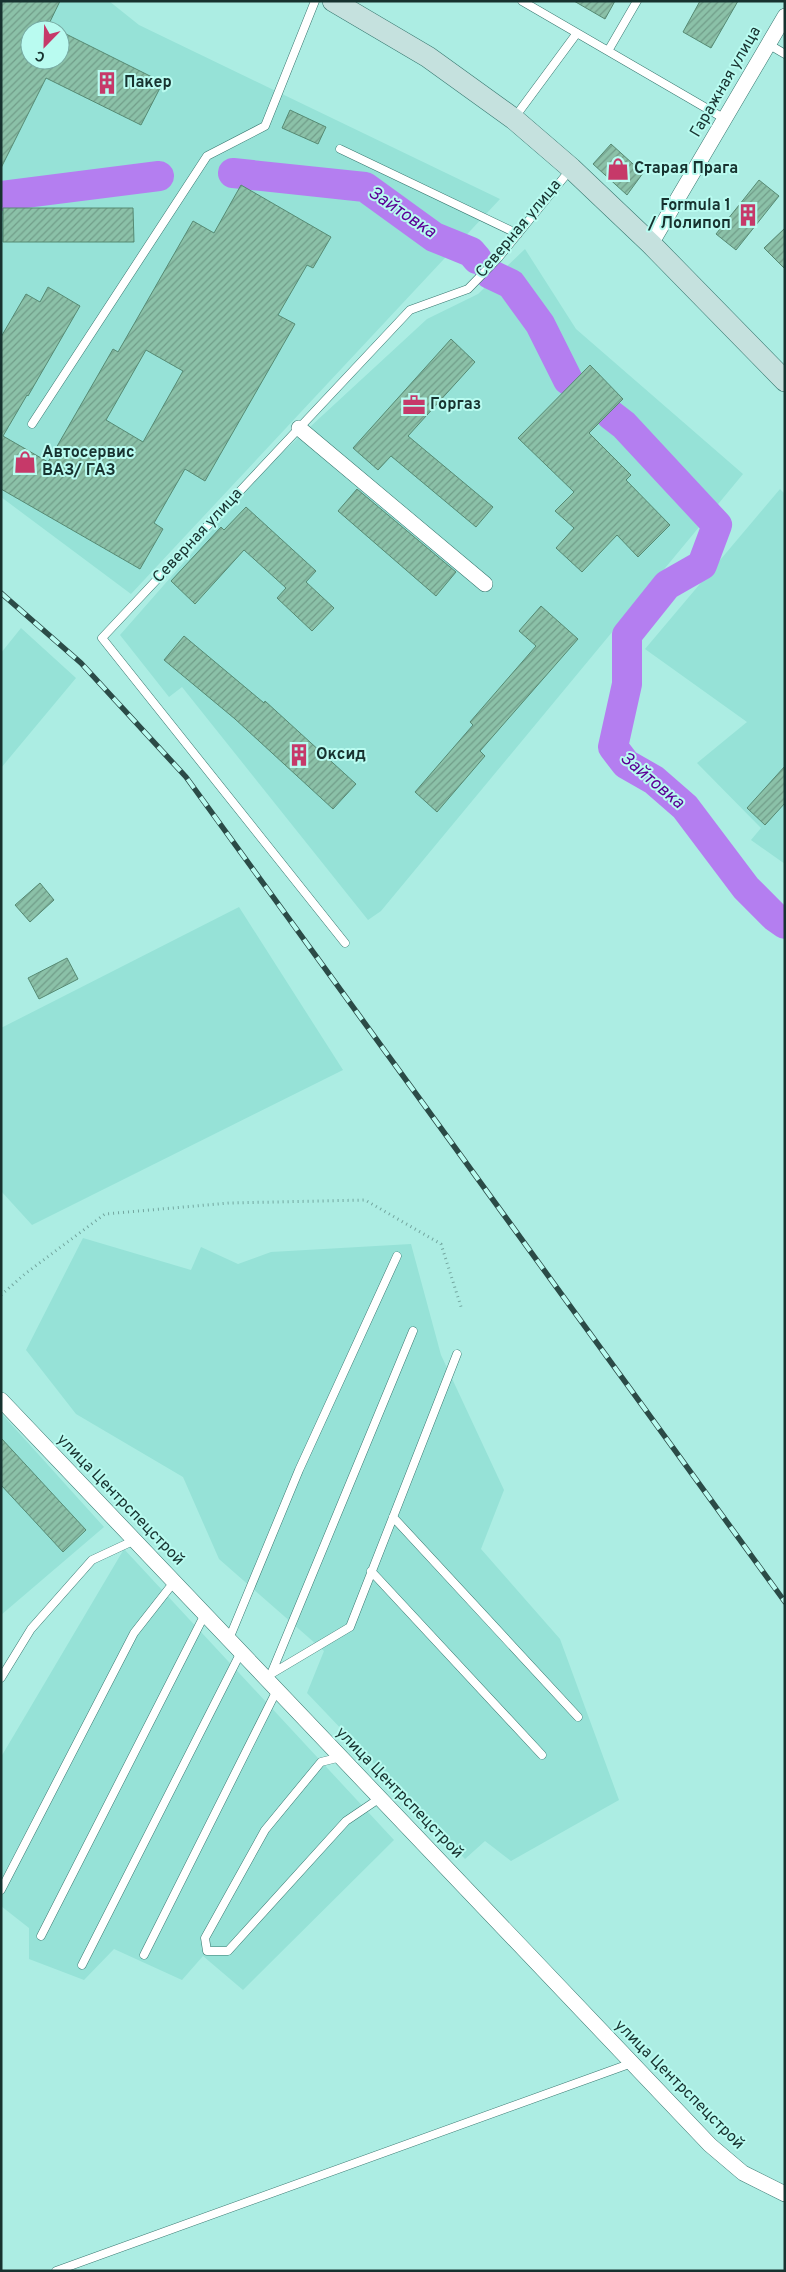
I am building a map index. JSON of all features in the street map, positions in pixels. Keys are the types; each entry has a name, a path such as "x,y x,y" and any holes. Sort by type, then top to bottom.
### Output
{"main road":[{"name":"Северная улица","path":"333,1 428,57 514,119 571,168 651,244 785,381"}],"street":[{"name":"Гаражная улица","path":"651,244 785,16"},
{"path":"299,428 485,584"},
{"name":"улица Центрспецстрой","path":"1,1400 241,1652 272,1681 340,1757 710,2145 743,2172 785,2194"}],"lane":[{"path":"32,424 207,156 265,126 315,1"},
{"path":"522,1 725,118"},
{"path":"608,51 637,1"},
{"path":"514,119 577,33"},
{"path":"768,44 785,54"},
{"path":"340,149 518,234"},
{"name":"Северная улица","path":"345,943 102,638 410,310 468,289 499,257 571,168"},
{"path":"229,1639 299,1470 397,1256"},
{"path":"144,1955 272,1681 413,1330"},
{"path":"272,1681 350,1627 457,1354"},
{"path":"393,1517 578,1717"},
{"path":"1,1678 5,1667 31,1630 92,1560 135,1540"},
{"path":"372,1571 542,1755"},
{"path":"1,1890 134,1633 174,1582"},
{"path":"41,1936 205,1614"},
{"path":"82,1964 241,1652"},
{"path":"340,1757 321,1762 265,1830 205,1938 207,1951 228,1951 346,1821 380,1798"},
{"path":"56,2271 632,2063"}],"path":[{"path":"1,1295 26,1273 104,1214 229,1203 365,1200 441,1244 462,1310"}],"shaded area":[{"name":"Пакер","path":"1,1 109,1 139,25 500,199 131,594 1,497"},
{"path":"525,249 576,329 743,474 381,911 368,920 182,687 169,697 120,635 272,462 427,319 478,294"},
{"path":"780,489 785,494 785,864 751,840 761,828 697,763 747,722 645,649"},
{"path":"21,628 76,678 1,768 1,653"},
{"path":"239,907 343,1070 32,1225 1,1191 1,1028"},
{"path":"83,1238 191,1270 201,1247 238,1264 271,1252 411,1244 441,1355 504,1490 481,1549 560,1639 619,1800 511,1861 485,1841 465,1859 307,1693 324,1651 219,1559 183,1477 76,1414 26,1350"},
{"path":"1,1413 104,1527 1,1615"},
{"path":"124,1549 394,1840 243,1990 203,1956 182,1980 114,1949 84,1980 29,1959 29,1928 1,1906 1,1757"}],"building":[{"name":"Пакер","path":"1,1 60,1 51,20 20,20 20,70 70,70 70,36 154,78 160,88 141,125 46,78 1,168"},
{"path":"574,1 615,1 605,19"},
{"path":"700,1 738,1 711,48 683,32"},
{"path":"290,110 326,127 318,144 282,128"},
{"name":"Старая Прага","path":"611,144 643,173 627,195 593,164"},
{"name":"Formula 1 / Лолипоп","path":"759,180 779,196 736,250 716,234"},
{"path":"241,185 331,237 313,268 307,265 278,315 295,324 205,481 185,469 154,523 163,529 140,569 1,489 1,337 26,294 40,302 48,287 80,306 3,436 48,462 113,349 118,352 193,221 214,233","holes":["146,350 183,371 143,442 106,420"]},
{"path":"3,208 133,208 134,242 3,242"},
{"path":"785,228 785,269 764,248"},
{"name":"Горгаз","path":"451,339 475,362 408,436 493,507 476,527 391,456 378,470 353,448"},
{"path":"590,365 623,399 589,433 631,475 626,480 670,525 638,557 617,535 582,572 556,548 574,528 555,511 574,492 518,438"},
{"path":"357,489 456,572 436,596 338,511"},
{"path":"246,507 316,571 306,582 334,608 312,631 277,598 286,588 244,550 195,604 171,581 221,527 224,530"},
{"path":"541,606 578,639 480,751 485,756 437,812 415,792 473,725 470,722 536,646 519,631"},
{"path":"184,636 264,703 265,701 356,784 333,809 235,719 164,660"},
{"path":"785,766 785,803 765,825 747,808"},
{"path":"40,883 54,900 30,922 15,905"},
{"path":"67,958 78,979 39,999 28,978"},
{"path":"1,1438 86,1530 63,1552 1,1485"}],"waterway":[{"name":"Зайтовка","path":"233,173 365,187 434,237 471,252 477,259"},
{"name":"Зайтовка","path":"1,196 159,176"},
{"name":"Зайтовка","path":"490,274 511,284 540,324 568,380"},
{"name":"Зайтовка","path":"611,415 624,425 717,525 702,565 667,585 627,635 627,684 613,747 626,764 654,780 685,807 746,888 775,917 785,924"}],"railway":[{"path":"1,593 81,663 186,777 785,1602"}],"place":[{"name":"Пакер","path":"107,83"},
{"name":"Старая Прага","path":"618,169"},
{"name":"Formula 1 / Лолипоп","path":"748,215"},
{"name":"Горгаз","path":"414,405"},
{"name":"Автосервис ВАЗ/ ГАЗ","path":"25,462"},
{"name":"Оксид","path":"299,755"}]}
